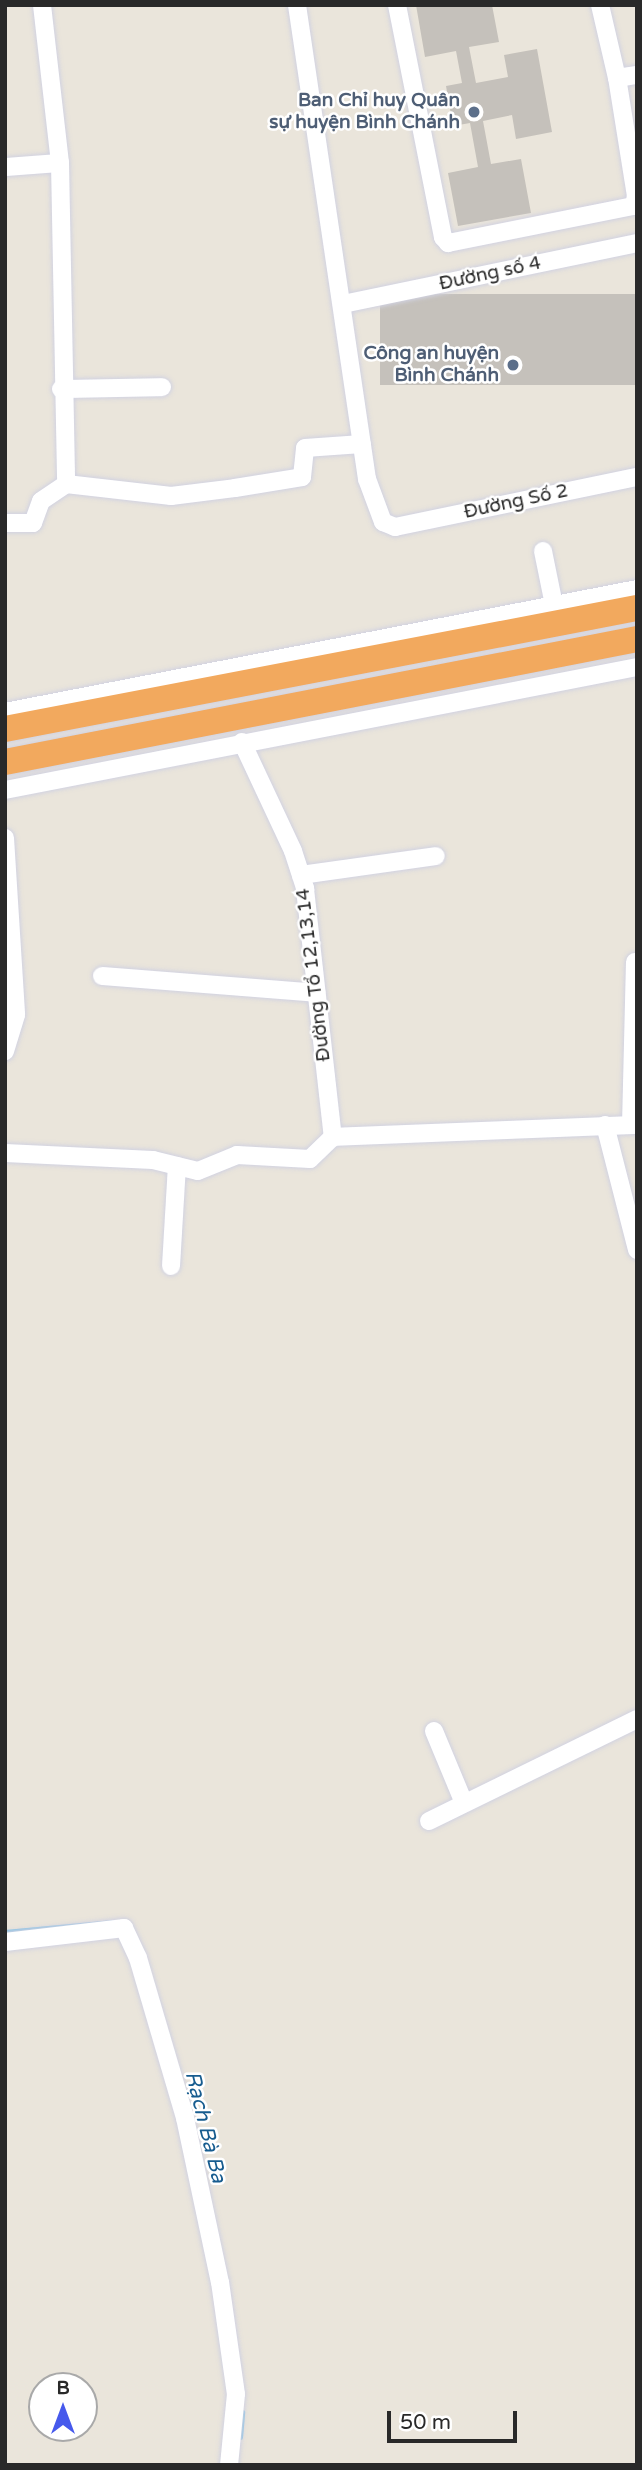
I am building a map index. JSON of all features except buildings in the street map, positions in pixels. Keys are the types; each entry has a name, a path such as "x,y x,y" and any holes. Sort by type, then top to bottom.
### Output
{"highway":[{"path":"5,729 637,608"},
{"path":"5,762 637,639"}],"street":[{"path":"42,5 60,163 65,281 61,388 66,484"},
{"path":"5,523 33,523 41,501 66,484 171,496 235,488 302,477 304,448 362,444 296,5"},
{"path":"397,5 443,237 448,243 634,206 636,196 617,78 600,5"},
{"path":"617,78 637,75"},
{"path":"5,167 60,163"},
{"name":"Đường số 4","path":"343,304 637,243"},
{"path":"61,388 162,387"},
{"name":"Đường Số 2","path":"362,444 377,512 383,522 395,527 637,477"},
{"path":"543,551 554,606"},
{"path":"5,712 637,589"},
{"path":"5,790 637,667"},
{"name":"Đường Tổ 12,13,14","path":"242,742 301,875 333,1138"},
{"path":"5,838 16,1015 5,1051"},
{"path":"301,875 436,856"},
{"path":"5,1153 153,1160 198,1171 237,1155 310,1159 333,1138 634,1125 635,962"},
{"path":"102,976 316,993"},
{"path":"605,1125 637,1250"},
{"path":"171,1266 177,1166"},
{"path":"429,1821 637,1718"},
{"path":"434,1731 464,1803"},
{"path":"5,1942 124,1928 138,1958 185,2118 220,2282 236,2394 237,2423 229,2465"}],"waterway":[{"name":"Rạch Bà Ba","path":"5,1932 113,1922"},
{"name":"Rạch Bà Ba","path":"240,2437 242,2412"}],"place":[{"name":"Ban Chỉ huy Quân sự huyện Bình Chánh","path":"474,112"},
{"name":"Công an huyện Bình Chánh","path":"513,365"}]}
